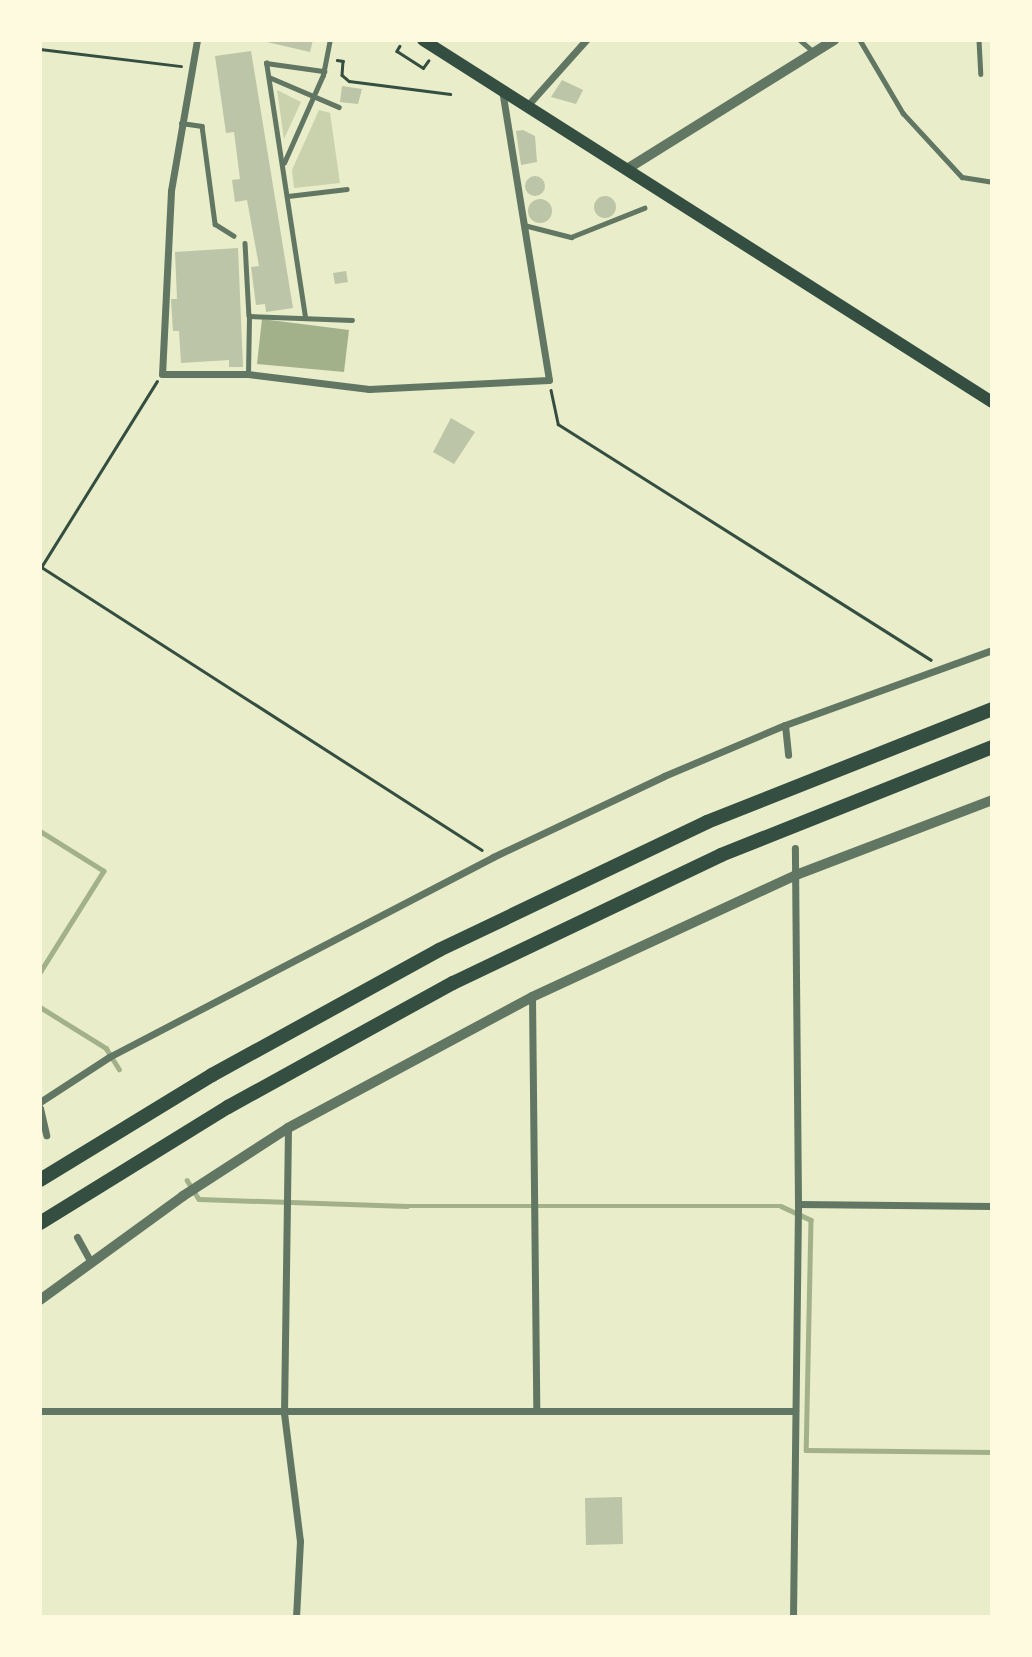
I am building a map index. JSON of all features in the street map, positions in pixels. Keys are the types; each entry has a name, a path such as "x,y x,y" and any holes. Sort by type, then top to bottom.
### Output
{"highway":[{"path":"40,1180 234,1062 439,950 707,822 992,709"},
{"path":"40,1223 228,1107 453,983 721,855 992,747"}],"main road":[{"path":"423,40 992,402"}],"street":[{"path":"197,40 181,123 166,235 162,374 248,374 369,389 549,380 502,90"},
{"path":"527,106 586,40"},
{"path":"627,169 825,43 834,40"},
{"path":"40,1102 109,1058 493,857 664,776 785,725 992,650"},
{"path":"785,725 788,755"},
{"path":"40,1300 91,1262 288,1128 532,997 796,875 992,800"},
{"path":"793,1617 798,1204 795,848"},
{"path":"532,997 536,1410"},
{"path":"40,1108 46,1135"},
{"path":"288,1128 284,1413 300,1541 296,1617"},
{"path":"798,1204 992,1206"},
{"path":"77,1237 91,1262"},
{"path":"40,1411 795,1411"}],"lane":[{"path":"283,165 324,71 330,40"},
{"path":"800,40 814,52"},
{"path":"860,40 903,113 962,177 992,182"},
{"path":"979,40 981,74"},
{"path":"304,317 288,196 266,64 324,71"},
{"path":"268,77 339,107"},
{"path":"181,123 202,126 215,224 234,236"},
{"path":"288,196 346,189"},
{"path":"524,225 571,237 644,208"},
{"path":"245,243 249,316 248,374"},
{"path":"249,316 352,320"}],"path":[{"path":"400,46 398,52 421,67"},
{"path":"40,49 191,67"},
{"path":"327,58 343,61 342,75 349,81 450,94"},
{"path":"162,374 41,567 493,857"},
{"path":"549,380 558,424 943,668"}],"shaded area":[{"path":"277,90 301,102 284,139"},
{"path":"319,110 330,113 340,183 294,188 292,170"},
{"path":"262,319 349,330 344,372 257,364"}],"building":[{"path":"258,40 313,40 310,52"},
{"path":"251,51 293,308 266,312 265,304 256,305 251,267 259,266 247,200 235,202 232,180 240,179 234,132 226,133 215,56"},
{"path":"562,80 583,90 576,104 551,97"},
{"path":"342,86 362,89 358,104 340,102"},
{"path":"523,130 535,136 537,162 521,165 516,131"},
{"path":"531,176 539,176 545,186 539,196 531,196 525,190 525,182"},
{"path":"605,196 613,199 616,207 613,215 605,218 597,215 594,207 597,199"},
{"path":"540,199 548,203 552,211 548,219 540,223 532,219 528,211 532,203"},
{"path":"238,248 243,367 229,367 229,360 181,363 179,331 173,331 171,299 177,299 175,252"},
{"path":"346,271 348,282 335,284 333,273"},
{"path":"451,418 475,432 454,464 433,452"},
{"path":"622,1497 623,1544 586,1545 585,1498"}],"waterway":[{"path":"40,831 104,871 40,973"},
{"path":"40,1007 106,1048 119,1069"},
{"path":"187,1180 199,1199 407,1206 781,1206 811,1220 806,1450 992,1452"}]}
